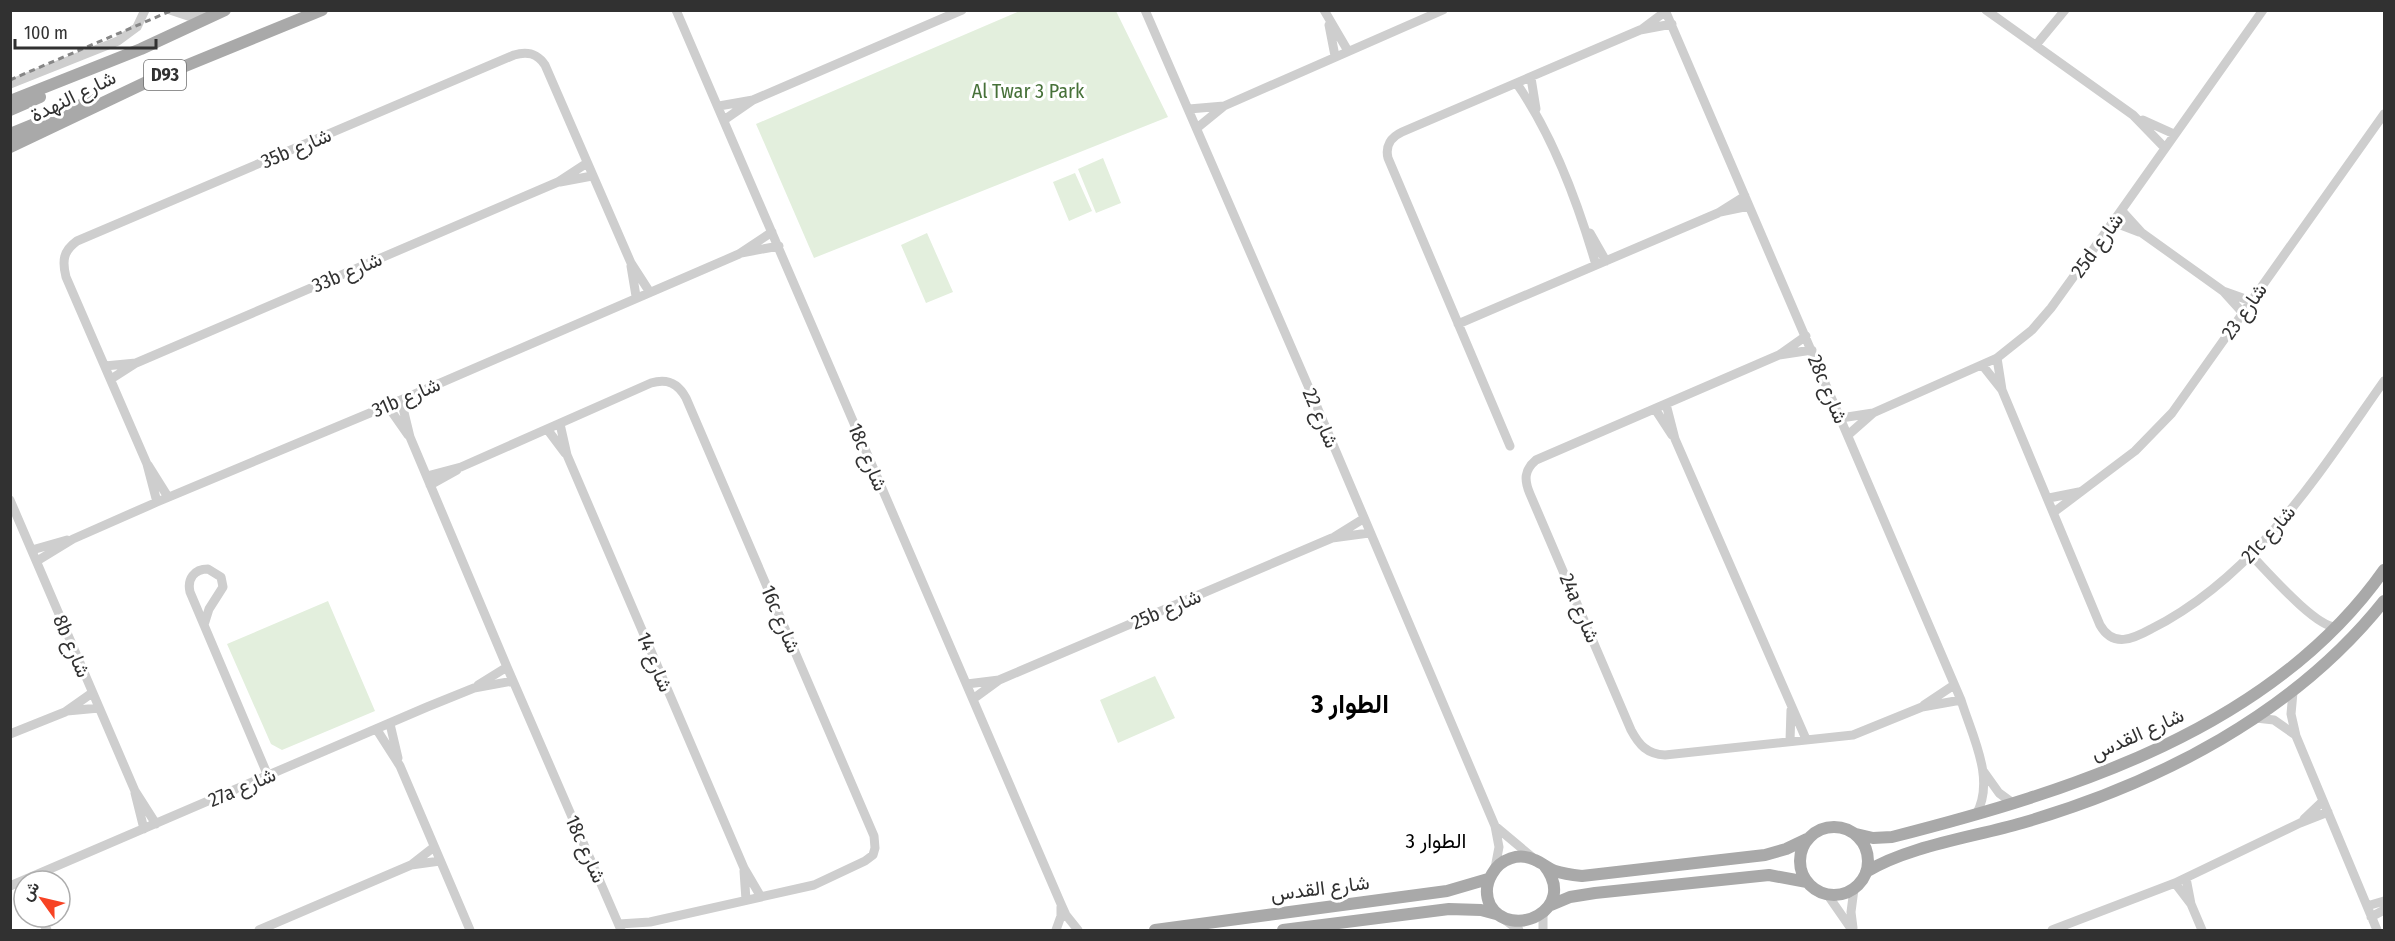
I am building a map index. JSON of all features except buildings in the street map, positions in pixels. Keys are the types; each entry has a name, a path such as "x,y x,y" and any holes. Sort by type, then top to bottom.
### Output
{"main road":[{"name":"شارع النهدة","path":"10,111 225,10"},
{"name":"شارع النهدة","path":"10,134 91,101 151,80 322,10"},
{"name":"شارع النهدة","path":"10,100 141,49"},
{"name":"شارع النهدة","path":"10,147 151,80"},
{"name":"شارع القدس","path":"1856,834 1873,838 1892,837 2014,804 2087,779 2198,728 2267,684 2336,627 2383,576"},
{"path":"2326,665 2335,650 2385,591"},
{"name":"شارع القدس","path":"1866,872 1892,858 2025,823 2130,784 2208,747 2256,718 2326,665 2385,601"},
{"path":"1539,862 1550,874 1554,884 1551,905 1543,916 1524,924 1501,917 1488,898 1491,874 1502,862 1512,857 1523,856 1539,862 1570,875 1605,874 1764,855 1786,849 1830,826 1840,826 1856,834 1868,852 1866,872 1854,889 1836,895 1827,894 1807,882 1800,861 1807,839"},
{"name":"شارع القدس","path":"1155,930 1447,891 1491,874"},
{"path":"1551,905 1570,897 1595,893 1752,876 1778,876 1807,882"},
{"name":"شارع القدس","path":"1283,930 1449,909 1481,909 1501,917"}],"street":[{"path":"10,84 118,41 137,27 145,10"},
{"path":"170,10 188,16 209,10"},
{"name":"18c شارع","path":"676,10 1061,904 1066,915 1078,930"},
{"path":"724,120 753,100 962,10"},
{"name":"شارع 22","path":"1145,10 1495,826 1499,847 1491,874"},
{"path":"1197,128 1224,106 1443,10"},
{"path":"1986,10 2133,116 2165,148"},
{"name":"25d شارع","path":"1841,418 1873,413 1983,366 2021,341 2042,319 2122,211 2262,10"},
{"path":"1640,30 1665,11"},
{"name":"28c شارع","path":"1665,11 1954,685 1983,770 1993,786 2014,804"},
{"path":"2039,48 2063,13"},
{"path":"1326,15 1348,51"},
{"path":"1326,15 1335,56"},
{"path":"1510,446 1386,153 1390,141 1402,132 1640,30 1672,24"},
{"name":"35b شارع","path":"105,366 66,277 63,261 66,252 77,242 514,55 530,53 542,59 586,163"},
{"path":"1531,78 1538,114"},
{"path":"1517,84 1538,114 1587,228 1606,261"},
{"path":"718,106 753,100"},
{"path":"1189,109 1224,106"},
{"name":"شارع 23","path":"2054,512 2135,451 2172,413 2385,114"},
{"path":"2133,116 2174,134"},
{"path":"586,163 630,263 649,291"},
{"name":"33b شارع","path":"111,379 136,363 558,182 586,163"},
{"name":"33b شارع","path":"558,182 592,176"},
{"path":"1458,324 1747,201"},
{"path":"2122,211 2142,233 2223,291 2242,312"},
{"path":"2113,222 2142,233"},
{"path":"1587,228 1596,265"},
{"name":"31b شارع","path":"739,254 772,232"},
{"name":"31b شارع","path":"37,561 73,539 400,400 636,296 739,254 779,246"},
{"path":"630,263 636,296"},
{"path":"2223,291 2251,301"},
{"path":"1779,356 1806,336"},
{"path":"1675,439 1655,409 1779,356 1812,350"},
{"path":"1998,358 2002,390"},
{"name":"33b شارع","path":"105,366 136,363"},
{"path":"105,366 147,464 157,502"},
{"path":"1983,366 2002,390 2054,512"},
{"name":"16c شارع","path":"560,424 651,383 664,381 677,386 686,398 874,836 876,845 873,855 856,867 830,879 796,890 760,897"},
{"name":"21c شارع","path":"2054,512 2100,625 2113,638 2127,640 2166,621 2208,593 2251,555 2295,506 2385,381"},
{"name":"18c شارع","path":"400,400 410,437 428,481 620,927"},
{"path":"1666,404 1675,439 1790,708 1806,739"},
{"name":"18c شارع","path":"387,405 410,437"},
{"name":"24a شارع","path":"1655,409 1536,460 1527,469 1526,482 1530,494 1628,722 1641,745 1652,753 1665,755 1790,741"},
{"name":"25d شارع","path":"1848,435 1873,413"},
{"path":"428,481 560,424"},
{"name":"شارع 14","path":"560,424 567,455 744,868 760,897"},
{"name":"شارع 14","path":"547,429 567,455"},
{"path":"147,464 168,497"},
{"name":"شارع 23","path":"2049,498 2084,490"},
{"name":"8b شارع","path":"10,500 135,791 156,824"},
{"name":"25b شارع","path":"974,699 999,680 1332,538 1363,519"},
{"name":"25b شارع","path":"1332,538 1369,533"},
{"name":"31b شارع","path":"32,550 73,539"},
{"path":"2251,555 2312,616 2326,625 2336,627"},
{"path":"204,626 209,609 223,587 223,582 217,573 208,568 198,571 189,583 192,597 204,626 268,776"},
{"name":"27a شارع","path":"474,688 507,667"},
{"name":"25b شارع","path":"967,684 999,680"},
{"name":"27a شارع","path":"54,869 377,730 427,706 474,688 513,681"},
{"path":"1790,708 1790,741 1844,736 1862,733 1922,707 1954,685"},
{"path":"2293,692 2290,714 2295,736 2377,930"},
{"path":"10,734 65,712 92,693"},
{"path":"1922,707 1960,700"},
{"path":"65,712 99,708"},
{"path":"2256,718 2282,724 2295,736"},
{"path":"390,724 399,766"},
{"path":"377,730 399,766 470,930"},
{"name":"28c شارع","path":"1975,816 1983,799 1983,770"},
{"name":"8b شارع","path":"135,791 144,829"},
{"path":"2300,823 2323,801"},
{"path":"2052,930 2186,879 2300,823 2328,812"},
{"name":"شارع 22","path":"1495,826 1539,862"},
{"path":"259,930 411,865 434,847"},
{"path":"411,865 440,861"},
{"name":"شارع 14","path":"744,868 746,900"},
{"path":"2186,879 2191,904 2202,930"},
{"path":"2175,883 2191,904"},
{"path":"1853,930 1851,912 1854,889"},
{"path":"1827,894 1853,930"},
{"path":"620,927 760,897"},
{"path":"2367,906 2385,901"},
{"path":"1056,930 1061,916 1061,904"},
{"path":"2371,917 2385,910"},
{"path":"1543,916 1543,930"},
{"path":"1501,917 1519,930"},
{"path":"636,930 650,922"}],"green space":[{"name":"Al Twar 3 Park","path":"1022,10 1116,11 1168,117 814,258 756,124"},
{"path":"1103,158 1121,203 1096,213 1078,169"},
{"path":"1075,173 1092,211 1069,221 1053,182"},
{"path":"927,233 953,292 926,303 901,245"},
{"path":"328,601 375,711 282,750 271,744 227,644"},
{"path":"1155,676 1175,718 1118,743 1100,700"}],"railway":[{"path":"10,80 173,10"}],"district":[{"name":"الطوار 3","path":"1350,704"},
{"name":"الطوار 3","path":"1436,841"}]}
